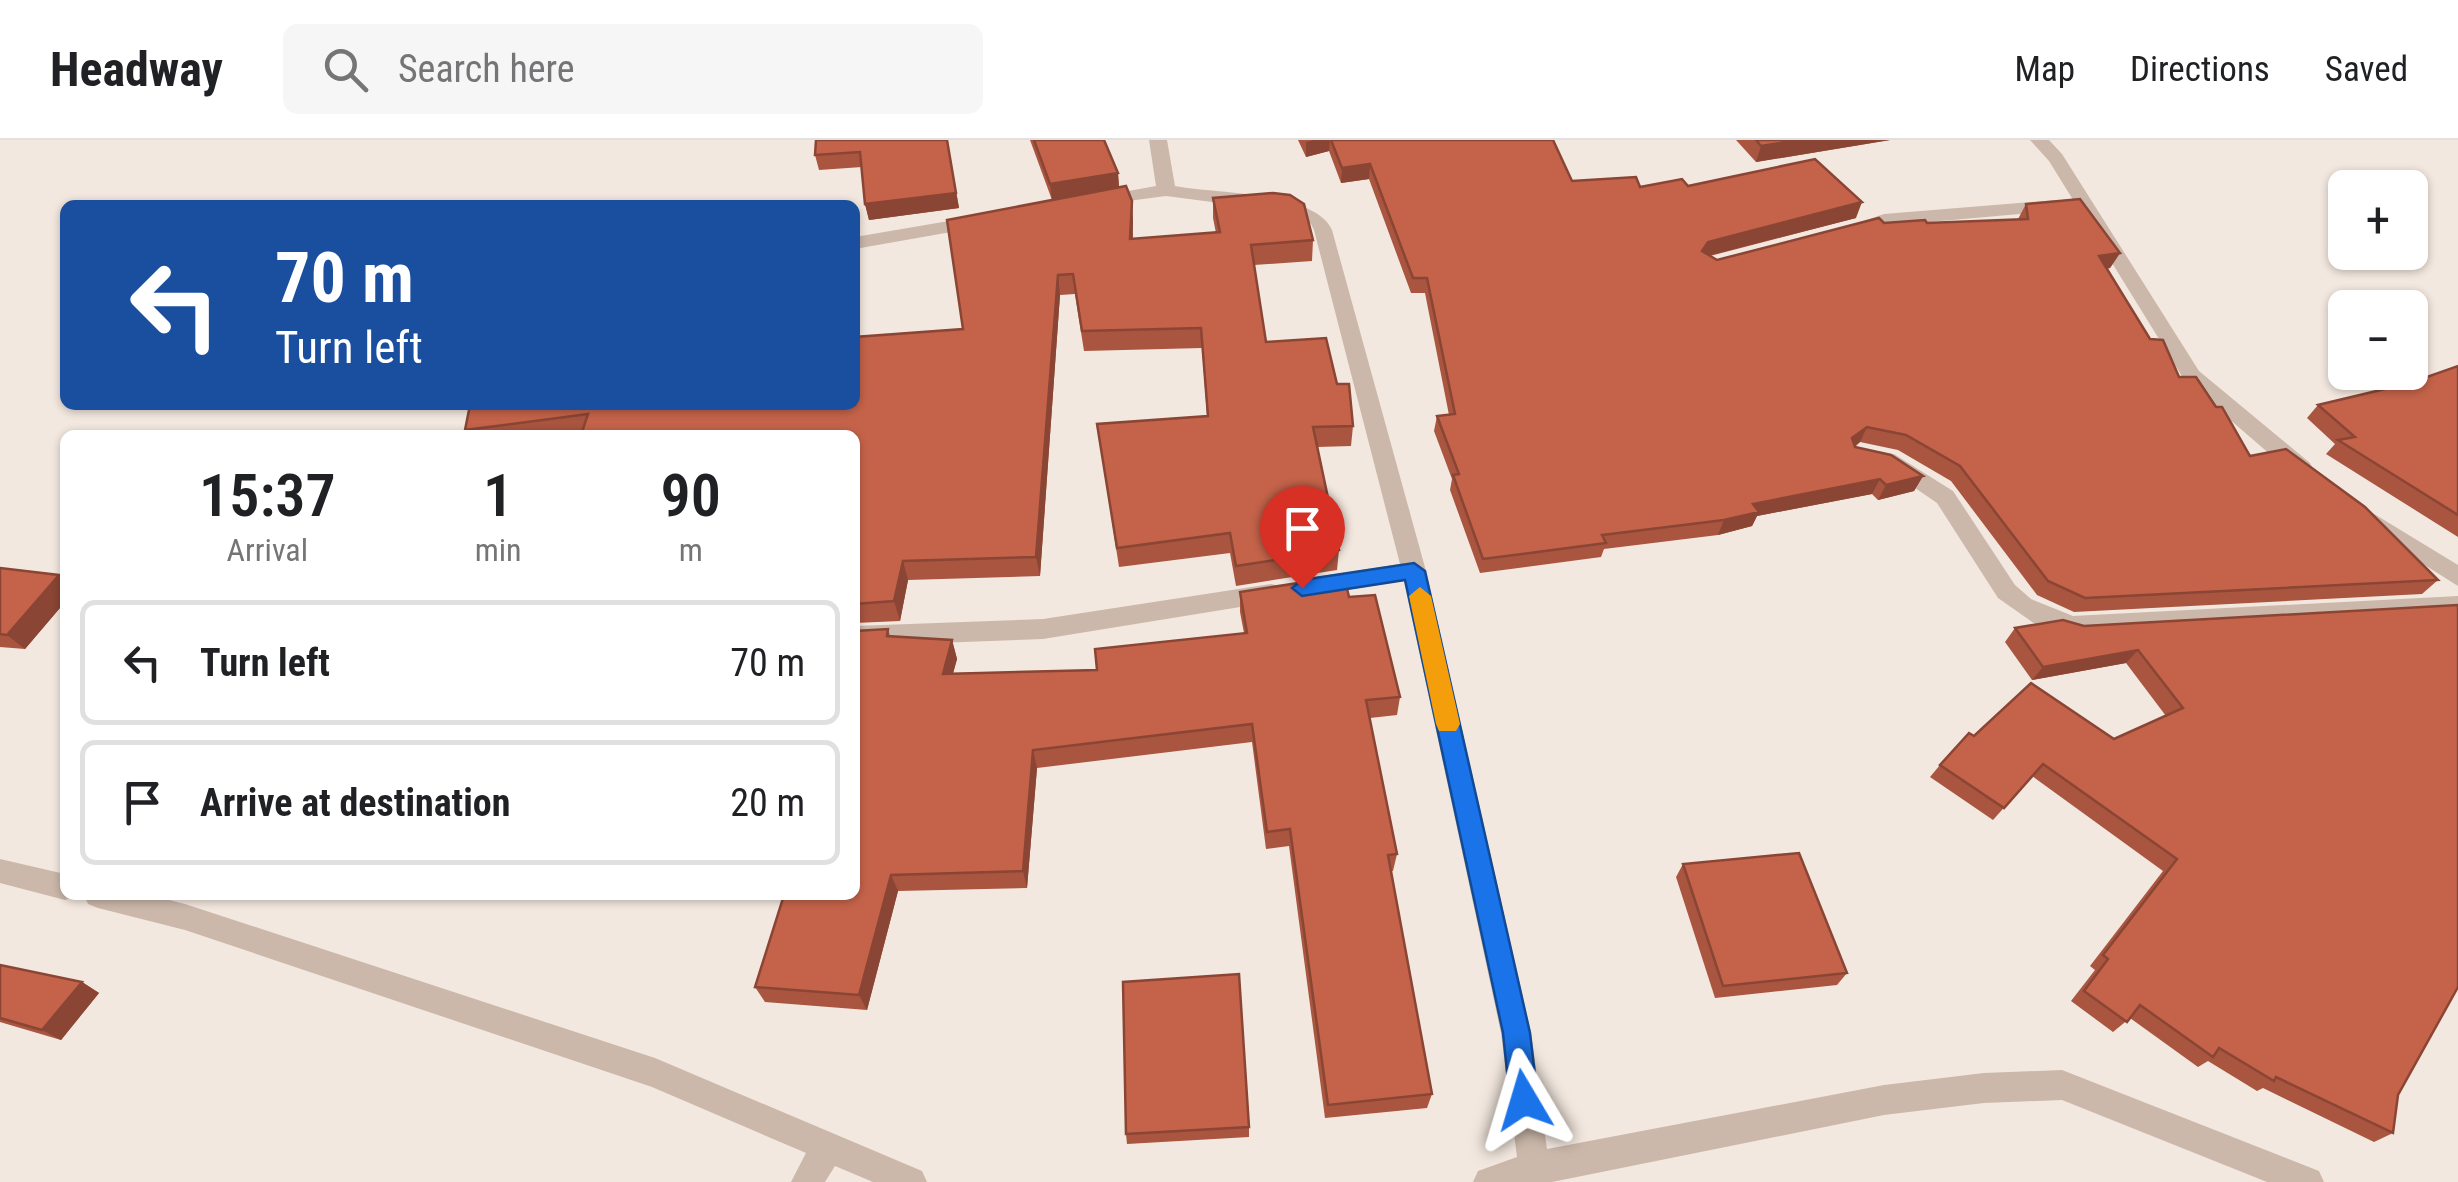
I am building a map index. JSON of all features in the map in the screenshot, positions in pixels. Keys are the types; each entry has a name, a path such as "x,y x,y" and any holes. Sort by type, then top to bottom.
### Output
{"street":[{"path":"1158,140 1166,190"},
{"path":"2039,140 2056,158 2192,376 2318,481"},
{"path":"1069,206 1166,190 1213,200 1294,207 1319,221 1414,571 1516,1033 1534,1175"},
{"path":"1826,235 1884,220 2082,204"},
{"path":"860,242 991,220"},
{"path":"1872,458 1891,459 1902,473 1934,485 1968,524 2004,592 2042,619 2073,626 2458,604"},
{"path":"2350,504 2458,577"},
{"path":"860,636 1043,628 1414,571"},
{"path":"0,871 60,886"},
{"path":"118,900 185,917 655,1073 911,1182"},
{"path":"1489,1182 1884,1100 1984,1088 2062,1085 2308,1182"},
{"path":"807,1182 828,1148"}],"building":[{"path":"816,140 947,140 956,193 865,204 860,152 815,155"},
{"path":"1034,140 1104,140 1118,173 1050,184"},
{"path":"1331,140 1553,140 1572,181 1636,177 1640,187 1682,179 1688,186 1815,159 1862,202 1708,242 1702,251 1717,260 1879,218 1884,223 2028,219 2026,204 2080,199 2120,253 2099,256 2150,339 2163,340 2179,377 2196,377 2216,407 2222,407 2250,456 2286,449 2365,507 2438,580 2085,598 2048,581 1960,466 1906,435 1867,427 1852,438 1855,447 1891,455 1923,476 1886,485 1880,479 1753,504 1759,512 1724,520 1602,535 1606,543 1483,559 1453,475 1459,474 1437,416 1455,414 1427,278 1413,278 1370,164 1342,168"},
{"path":"1756,140 1800,140 1761,146"},
{"path":"1126,186 1132,201 1130,239 1220,232 1213,198 1273,193 1290,195 1304,204 1313,240 1251,245 1266,342 1326,338 1337,384 1349,384 1353,426 1313,427 1339,550 1236,566 1230,533 1117,548 1097,424 1208,416 1201,328 1082,331 1073,274 1058,275 1036,557 903,561 894,601 860,604 860,430 583,430 588,414 465,430 469,410 860,410 860,337 963,329 947,220"},
{"path":"2458,366 2458,515 2338,440 2355,437 2318,405 2381,390 2428,390 2428,377"},
{"path":"0,568 59,575 7,635 0,634"},
{"path":"1344,576 1349,597 1375,595 1400,697 1366,700 1397,854 1388,855 1432,1094 1328,1105 1290,829 1267,832 1252,724 1033,750 1023,871 891,875 859,995 755,987 782,900 860,900 860,631 888,629 887,636 952,640 943,674 1097,670 1095,649 1247,633 1240,592"},
{"path":"2458,605 2458,987 2398,1095 2393,1133 2276,1077 2274,1081 2219,1048 2213,1057 2140,1005 2127,1022 2084,991 2108,959 2103,955 2177,859 2043,764 2004,808 1940,765 1969,733 1974,736 2031,683 2114,739 2183,708 2138,650 2043,667 2015,628 2063,620 2084,626"},
{"path":"1799,853 1847,973 1723,986 1683,864"},
{"path":"0,965 82,982 42,1030 0,1018"},
{"path":"1239,974 1249,1127 1126,1134 1123,982"}],"slow traffic":[{"path":"1420,596 1448,724"}],"route":[{"path":"1302,588 1414,571 1516,1033 1524,1100"}]}
